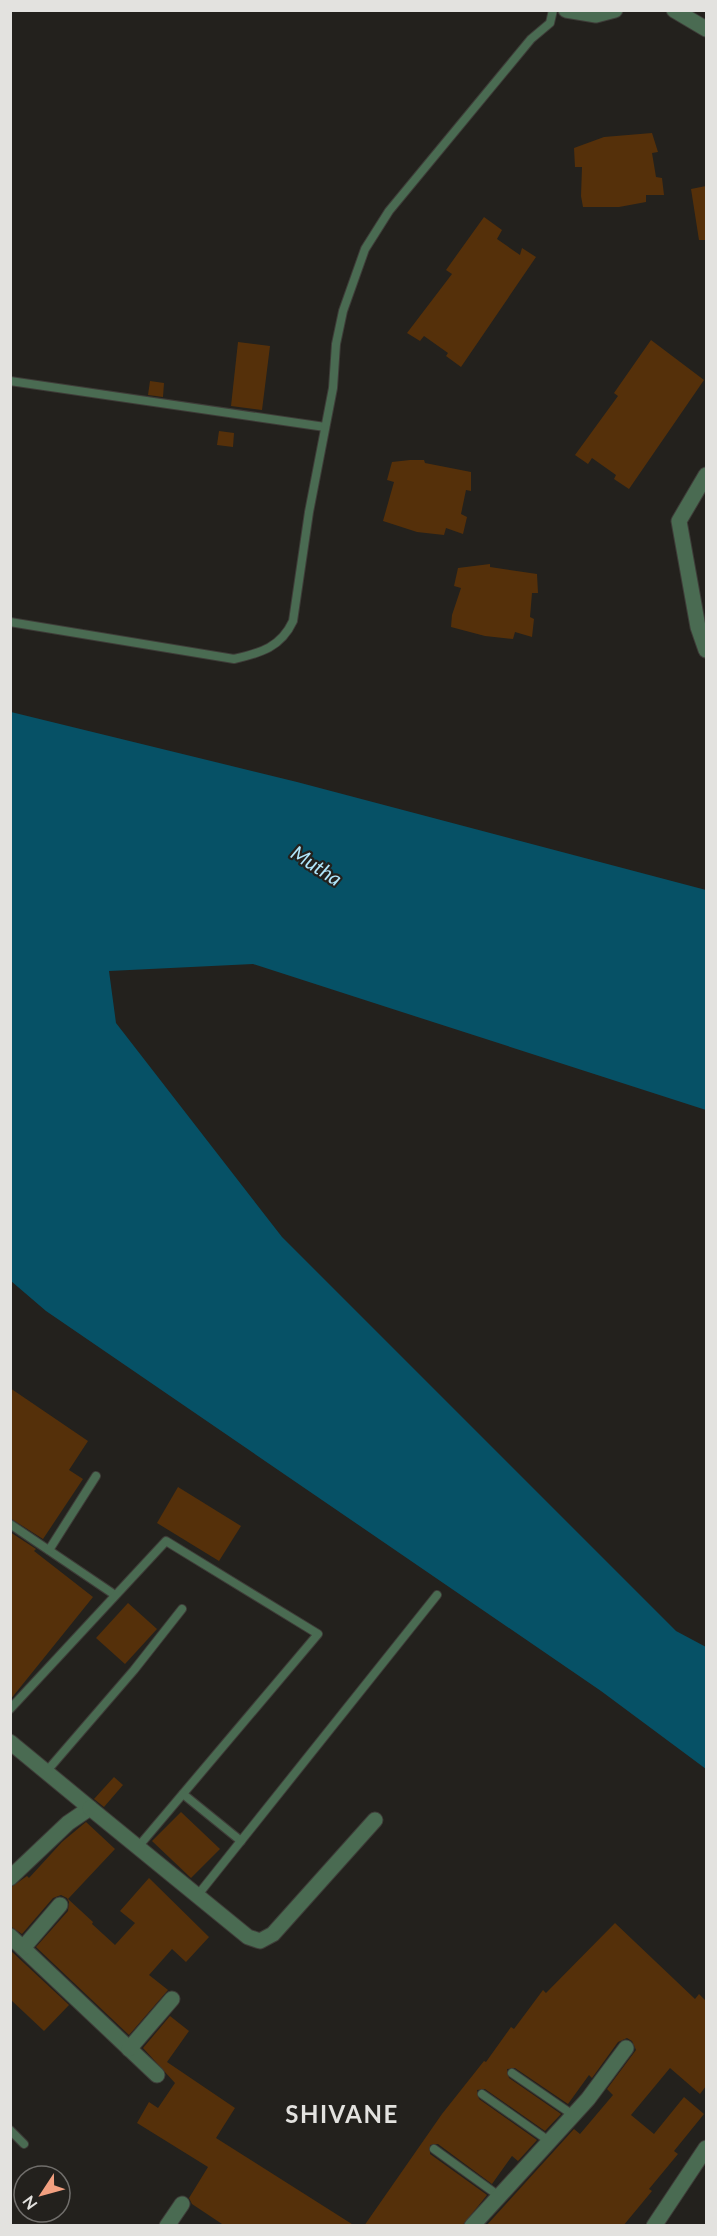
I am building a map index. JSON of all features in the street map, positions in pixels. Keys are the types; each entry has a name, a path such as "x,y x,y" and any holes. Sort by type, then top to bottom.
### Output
{"street":[{"path":"566,10 596,15 615,10"},
{"path":"674,10 706,29"},
{"path":"706,475 680,521 699,627 706,650"},
{"path":"10,1742 248,1937 260,1941 273,1934 375,1820"},
{"path":"10,1878 68,1823 90,1808"},
{"path":"23,1948 60,1905"},
{"path":"10,1936 157,2075"},
{"path":"129,2049 172,1999"},
{"path":"472,2226 573,2115 626,2048"},
{"path":"654,2226 706,2148"},
{"path":"167,2226 183,2204"}],"lane":[{"path":"10,622 234,659 257,654 275,646 287,633 293,621 343,311 365,249 396,202 531,39 550,23 554,10"},
{"path":"10,381 325,427"},
{"path":"49,1550 96,1476"},
{"path":"10,1524 115,1595"},
{"path":"10,1709 166,1541 318,1634 138,1847"},
{"path":"197,1896 437,1595"},
{"path":"46,1772 183,1609"},
{"path":"183,1794 241,1841"},
{"path":"512,2073 573,2115"},
{"path":"482,2094 549,2141"},
{"path":"10,2130 24,2144"},
{"path":"434,2149 499,2196"}],"water":[{"name":"Mutha","path":"11,712 297,782 706,890 706,1110 253,964 109,971 116,1023 282,1237 676,1631 706,1647 706,1769 601,1691 46,1311 11,1281"}],"building":[{"path":"652,133 658,152 652,153 656,177 662,178 664,195 646,195 646,202 619,207 583,207 582,167 575,167 574,148 604,137"},
{"path":"706,186 706,240 699,240 691,189"},
{"path":"484,217 502,230 497,239 520,255 522,248 536,257 461,367 446,356 448,353 424,336 420,341 407,333 452,274 446,270"},
{"path":"651,340 704,380 629,489 614,479 616,475 592,458 588,464 575,455 618,396 614,393"},
{"path":"238,342 270,346 262,410 231,406"},
{"path":"150,381 164,383 163,397 148,395"},
{"path":"219,431 234,433 233,447 217,445"},
{"path":"424,460 425,463 471,472 471,491 466,490 461,514 467,517 463,534 446,528 444,535 417,532 383,521 394,482 387,480 392,462"},
{"path":"490,564 490,567 537,574 538,593 532,593 530,617 534,619 532,637 515,632 513,639 485,636 451,627 452,615 461,588 454,586 458,568"},
{"path":"10,1388 88,1441 69,1470 83,1479 43,1539 10,1518"},
{"path":"178,1487 241,1526 219,1561 157,1523"},
{"path":"10,1532 36,1549 34,1551 93,1597 10,1700"},
{"path":"128,1603 157,1629 125,1664 96,1638"},
{"path":"114,1777 123,1785 104,1807 94,1799"},
{"path":"181,1812 220,1849 191,1878 152,1841"},
{"path":"86,1822 115,1849 68,1899 93,1922 92,1924 115,1945 135,1923 120,1911 149,1878 209,1937 186,1962 172,1949 149,1975 168,1990 129,2035 36,1947 68,1911 67,1898 61,1895 53,1898 22,1934 10,1926 10,1888 27,1876 29,1878 62,1842"},
{"path":"615,1923 695,1999 699,1994 706,2001 706,2086 700,2094 670,2068 631,2115 654,2134 684,2097 704,2114 674,2151 678,2154 649,2189 652,2191 623,2226 486,2226 574,2129 580,2134 613,2095 607,2089 636,2050 632,2041 627,2038 618,2042 592,2078 589,2075 568,2104 515,2068 507,2069 509,2078 561,2114 545,2131 485,2089 477,2090 479,2099 537,2140 518,2161 512,2156 492,2184 438,2144 430,2145 430,2154 487,2195 462,2226 364,2226 442,2114 484,2061 486,2062 511,2027 514,2029 543,1990 546,1993"},
{"path":"10,1950 69,2005 44,2031 10,1999"},
{"path":"170,2016 189,2031 167,2062 235,2108 216,2138 355,2226 225,2226 192,2204 189,2198 208,2167 137,2123 149,2102 158,2108 175,2083 143,2048"}],"district":[{"name":"SHIVANE","path":"342,2113"}]}
